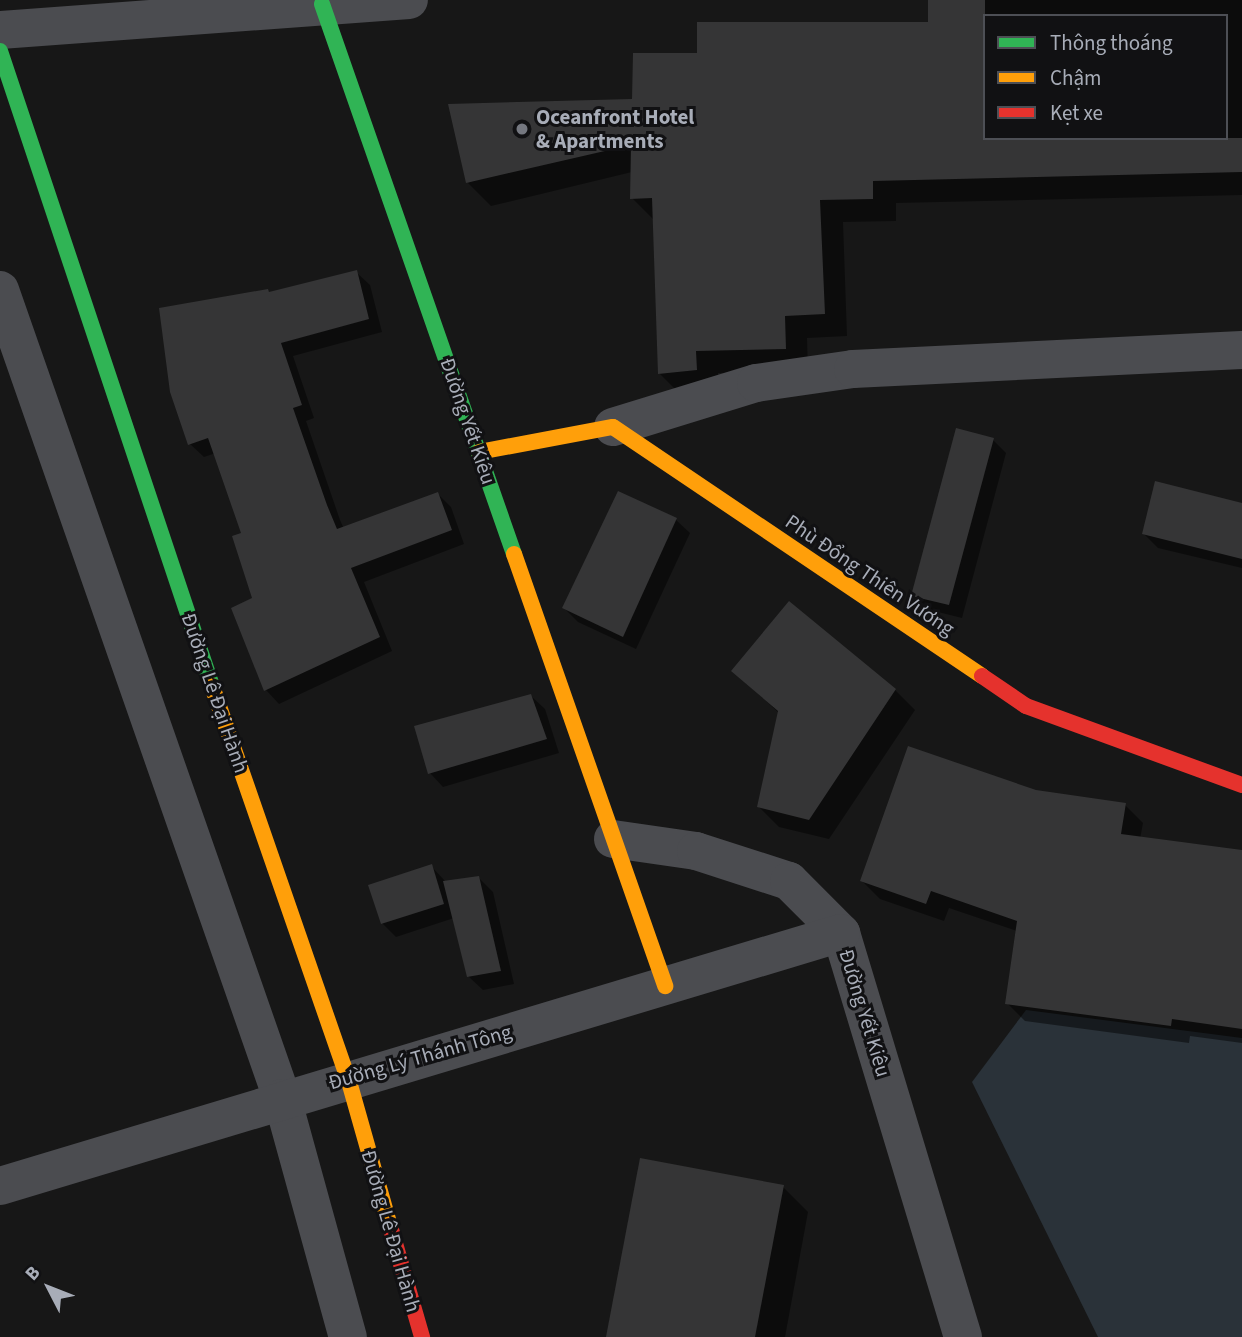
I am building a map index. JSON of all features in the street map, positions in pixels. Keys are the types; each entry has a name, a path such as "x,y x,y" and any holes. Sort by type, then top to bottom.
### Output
{"street":[{"path":"0,30 322,4 410,0"},
{"name":"Đường Yết Kiêu","path":"322,4 665,986"},
{"name":"Đường Lê Đại Hành","path":"0,51 104,372 348,1078 422,1337"},
{"path":"0,290 282,1098 348,1337"},
{"path":"479,452 613,427 757,383 853,369 1242,350"},
{"name":"Phù Đổng Thiên Vương","path":"613,427 1026,706 1242,785"},
{"name":"Đường Yết Kiêu","path":"613,839 696,851 789,881 841,933 964,1337"},
{"name":"Đường Lý Thánh Tông","path":"0,1186 348,1078 841,933"}],"shaded area":[{"path":"1026,1010 1242,1038 1242,1337 1098,1337 972,1082"}],"building":[{"path":"928,0 985,0 983,140 1242,138 1242,172 873,181 873,199 820,200 825,314 785,316 786,349 696,351 697,370 658,374 652,198 630,199 631,145 466,183 448,104 632,99 633,53 697,53 697,22 928,22"},
{"path":"357,270 369,319 281,343 302,405 293,408 327,505 337,529 438,492 452,530 351,568 380,637 264,691 231,608 252,598 232,536 241,533 208,438 188,445 170,392 159,308 268,289 269,292"},
{"path":"956,428 994,438 949,605 911,596"},
{"path":"1155,481 1242,503 1242,559 1142,534"},
{"path":"618,491 677,518 623,637 562,608"},
{"path":"789,601 896,689 809,820 757,807 778,711 731,671"},
{"path":"531,694 547,739 428,774 414,726"},
{"path":"908,746 1036,790 1126,803 1121,834 1242,850 1242,1029 1172,1019 1171,1026 1005,1004 1017,921 931,891 926,904 860,881"},
{"path":"432,864 444,904 381,924 368,885"},
{"path":"479,876 501,971 467,977 443,881"},
{"path":"640,1158 784,1185 755,1337 606,1337"}],"traffic: fast":[{"path":"322,4 514,554"},
{"path":"0,51 212,686"}],"traffic: slow":[{"path":"479,452 613,427 982,676"},
{"path":"514,554 665,986"},
{"path":"212,686 348,1078 390,1226"}],"traffic: jam":[{"path":"982,676 1026,706 1242,785"},
{"path":"390,1226 422,1337"}],"place":[{"name":"Oceanfront Hotel & Apartments","path":"522,129"}]}
